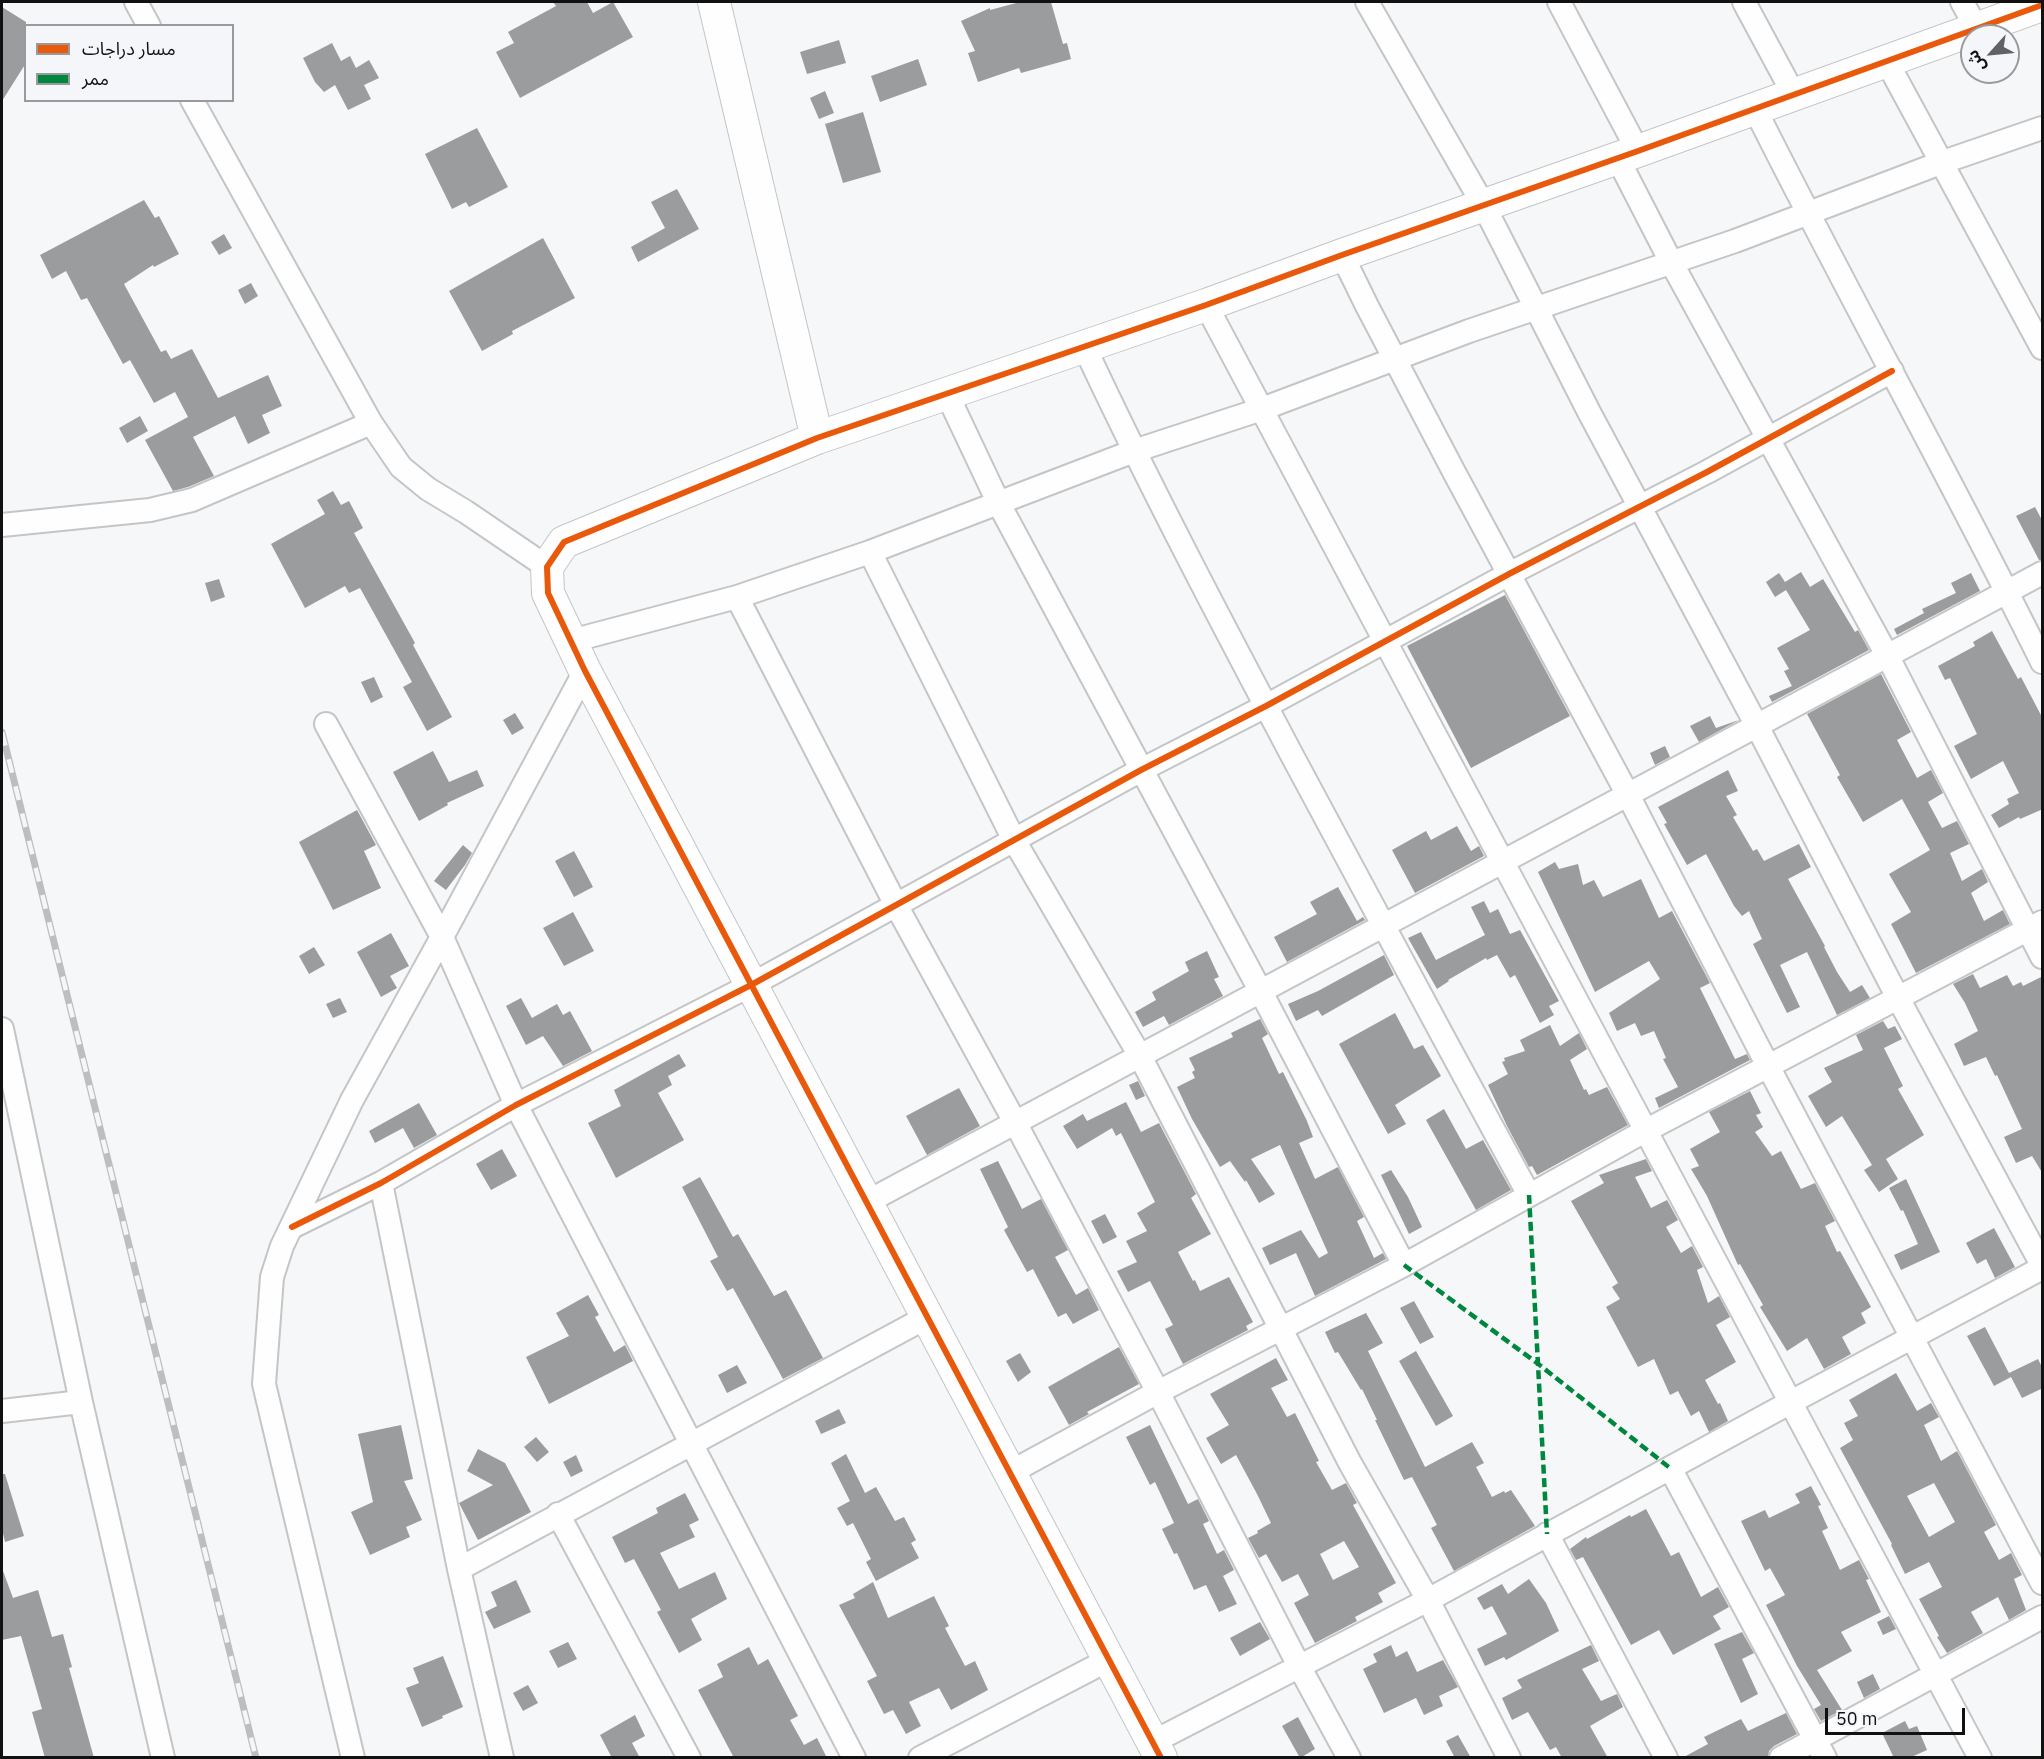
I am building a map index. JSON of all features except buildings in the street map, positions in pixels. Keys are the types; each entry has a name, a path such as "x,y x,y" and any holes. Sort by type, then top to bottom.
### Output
{"street":[{"path":"136,2 148,24"},
{"path":"714,2 817,438"},
{"path":"1367,2 1484,206 1535,309 2043,1266 1428,1600 1299,1666 1157,1750 585,671 548,593 547,567 564,542 817,438 1085,348 1342,255 1484,206 1628,155 1960,35"},
{"path":"1559,2 1628,155 1671,262 2035,926 2043,957"},
{"path":"1744,2 1794,95"},
{"path":"1962,2 1974,24"},
{"path":"1991,24 2043,5"},
{"path":"1887,62 2043,348"},
{"path":"193,102 371,423 401,467 428,489 547,567"},
{"path":"1755,109 1808,215 2043,662"},
{"path":"571,641 737,597 870,552 1134,451 1262,409 1395,358 1808,215 1943,162 2043,128"},
{"path":"1342,255 2043,1584"},
{"path":"1206,305 1980,1758"},
{"path":"1085,348 1134,451 1266,706 1529,1195"},
{"path":"292,1227 381,1183 516,1105 751,985 1141,770 1266,706 1509,574 1768,440 1892,371"},
{"path":"947,394 999,504 1261,992 1404,1265"},
{"path":"2,525 150,510 192,500 371,423"},
{"path":"870,552 1014,840 1140,1056 1350,1463 1428,1600 1509,1758"},
{"path":"867,1203 1382,925 2043,573"},
{"path":"737,597 896,905 1016,1124 1349,1758"},
{"path":"353,1758 264,1384 272,1277 277,1259 352,1100 585,671"},
{"path":"326,724 442,937 516,1105 854,1758"},
{"path":"1011,1472 1158,1392 1404,1265 1645,1131 2035,926"},
{"path":"2,1029 81,1402 163,1758"},
{"path":"381,1183 459,1569 502,1758"},
{"path":"459,1569 927,1317"},
{"path":"2,1411 81,1402"},
{"path":"1670,1468 1821,1748"},
{"path":"558,1514 689,1758"},
{"path":"1547,1534 1666,1758"},
{"path":"1781,1758 1821,1748 1935,1675 2043,1617"},
{"path":"920,1758 1108,1660"}],"railway":[{"path":"2,732 256,1758"}],"marked path":[{"path":"1529,1195 1547,1534"},
{"path":"1404,1265 1537,1363 1670,1468"}],"cycle path":[{"path":"1161,1758 585,671 548,593 547,567 564,542 817,438 1206,305 2042,5"},
{"path":"292,1227 381,1183 516,1105 751,985 1141,770 1266,706 1509,574 1707,472 1892,371"}]}
